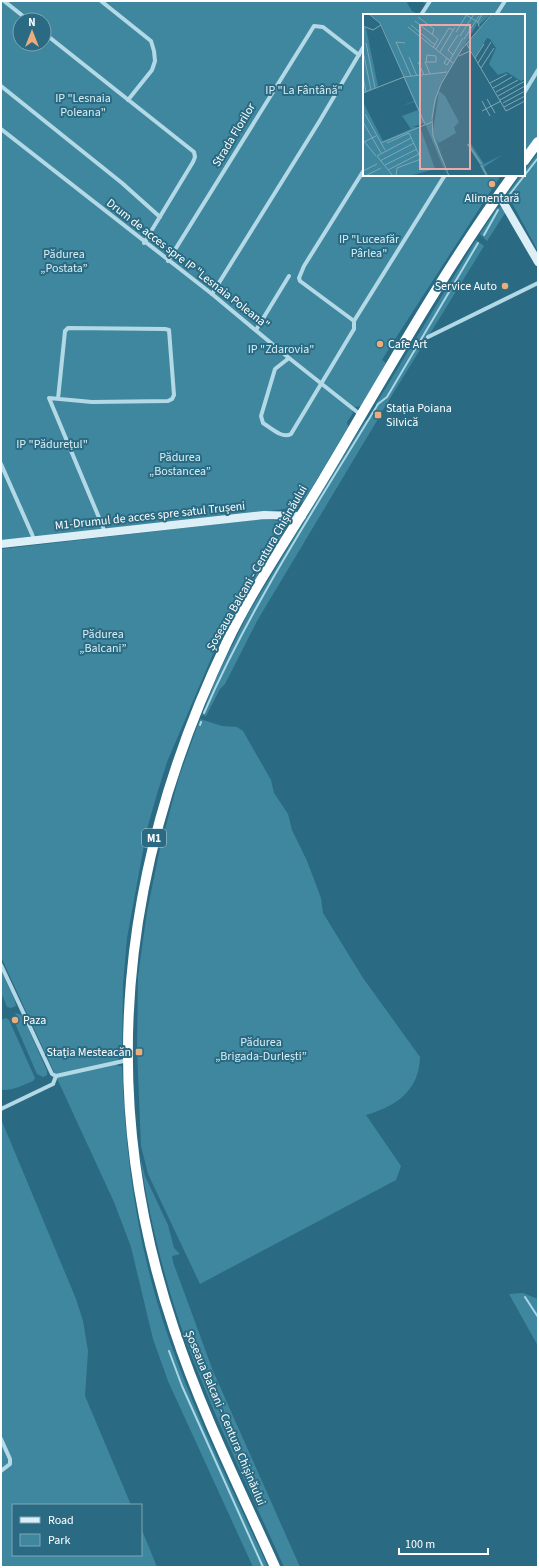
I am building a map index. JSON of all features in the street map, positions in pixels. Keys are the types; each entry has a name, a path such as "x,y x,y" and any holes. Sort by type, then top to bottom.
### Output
{"highway":[{"path":"525,160 538,142"},
{"name":"Șoseaua Balcani - Centura Chișinăului","path":"275,1567 204,1409 164,1299 150,1247 139,1183 130,1114 128,1060 129,994 136,932 149,860 167,790 195,714 230,637 458,255 512,176"}],"street":[{"path":"4,1 18,12"},
{"path":"101,1 151,41 154,51 155,61 152,70 128,100"},
{"path":"422,14 430,1"},
{"path":"497,14 505,1"},
{"name":"Strada Florilor","path":"168,261 314,26 323,27 359,55"},
{"path":"52,39 194,152 195,157 193,162 144,242"},
{"path":"212,294 319,122 363,48"},
{"path":"525,91 538,70"},
{"path":"1,86 122,183 160,217"},
{"name":"Drum de acces spre IP \"Lesnaia Poleana\"","path":"1,129 212,294 362,416"},
{"path":"354,321 300,281 299,278 304,266 363,172"},
{"path":"289,358 275,369 261,416 263,423 283,435 291,434 320,383 354,329 354,321 444,176"},
{"path":"500,195 538,262"},
{"path":"256,330 289,276"},
{"path":"428,337 538,283"},
{"path":"58,398 65,331 68,328 169,330 174,395 172,399 168,401 92,402 49,398 106,532"},
{"path":"1,464 35,541"},
{"name":"M1-Drumul de acces spre satul Trușeni","path":"1,544 264,515 302,516"},
{"path":"1,965 49,1071 52,1074 56,1076 128,1060"},
{"path":"1,1108 53,1084 56,1076"},
{"path":"1,1439 10,1459 10,1464 1,1471"}],"green space":[{"path":"1,1 406,1 412,11 417,14 363,14 363,176 500,176 382,360 386,363 361,406 354,407 352,411 353,413 347,422 348,427 304,501 296,507 258,513 108,529 106,526 101,527 102,530 36,539 35,534 30,535 32,540 1,543"},
{"path":"420,1 538,1 538,136 525,154 525,14 420,14 426,4"},
{"path":"538,153 538,251 507,194 520,176 525,176 525,170"},
{"path":"497,208 503,208 505,213 487,241 480,234"},
{"path":"476,240 484,246 381,413 376,410 376,404"},
{"path":"372,416 378,419 257,621 225,684 220,689 206,716 202,715 216,678 249,612 365,421"},
{"name":"Pădurea „Balcani”","path":"263,519 280,521 286,525 286,529 216,647 167,762 147,829 127,938 123,985 122,1054 118,1060 117,1066 122,1066 126,1134 130,1169 141,1237 149,1270 168,1336 190,1395 268,1567 253,1567 168,1381 153,1339 131,1247 114,1202 1,957 1,549"},
{"name":"Pădurea „Brigada-Durlești”","path":"200,719 222,726 237,727 243,731 271,780 274,793 288,814 292,830 307,861 321,898 323,913 363,978 420,1057 419,1069 415,1079 404,1095 387,1107 366,1115 401,1166 396,1180 200,1284 148,1174 141,1146 137,1049 138,976 147,912 160,848 179,777"},
{"path":"1,969 15,1001 16,1006 11,1008 7,1007 1,992"},
{"path":"15,1013 22,1015 47,1071 47,1075 43,1077 37,1074 15,1023 19,1021"},
{"path":"6,1018 9,1020 35,1078 33,1081 9,1090 1,1090 1,1020"},
{"path":"1,1119 76,1299 83,1321 88,1351 85,1396 131,1504 12,1504 12,1556 142,1556 142,1530 157,1567 1,1567"},
{"path":"140,1156 145,1176 168,1225 174,1248 180,1254 172,1256 173,1262 213,1371 300,1567 284,1567 233,1455 197,1370 171,1296 153,1226"},
{"path":"523,1293 538,1299 538,1346 509,1294"}],"waterway":[{"path":"525,175 538,158"},
{"path":"510,194 524,176"},
{"path":"484,235 498,210"},
{"path":"204,713 242,633 286,556 378,404 387,397 478,243"},
{"path":"525,1297 538,1317"},
{"path":"169,1351 182,1386 263,1567"}],"place":[{"name":"Alimentară","path":"492,184"},
{"name":"Service Auto","path":"505,286"},
{"name":"Cafe Art","path":"380,344"},
{"name":"Stația Poiana Silvică","path":"378,415"},
{"name":"Paza","path":"15,1020"},
{"name":"Stația Mesteacăn","path":"139,1052"}],"park label":[{"name":"IP \"La Fântână\"","path":"304,90"},
{"name":"IP \"Lesnaia Poleana\"","path":"83,105"},
{"name":"IP \"Luceafăr Pârlea\"","path":"369,246"},
{"name":"Pădurea „Postata”","path":"64,261"},
{"name":"IP \"Zdarovia\"","path":"281,349"},
{"name":"IP \"Pădurețul\"","path":"52,444"},
{"name":"Pădurea „Bostancea”","path":"180,464"}]}
